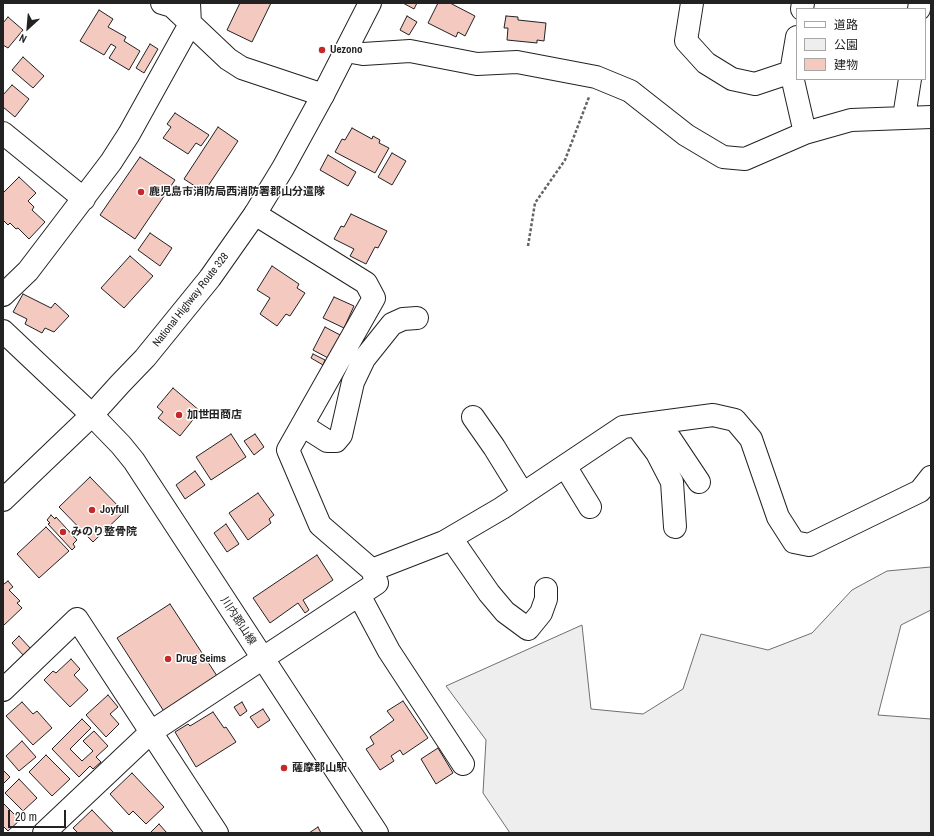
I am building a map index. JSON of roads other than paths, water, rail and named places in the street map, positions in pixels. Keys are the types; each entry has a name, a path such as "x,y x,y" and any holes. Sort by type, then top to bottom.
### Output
{"main road":[{"path":"162,3 189,14 228,60 242,68 323,95"},
{"name":"National Highway Route 328","path":"3,500 92,415 145,358 210,278 255,214 323,95 370,3"},
{"path":"692,3 686,41 706,63 732,79 755,84 791,72"},
{"path":"3,296 28,271 111,162 129,134 189,14"},
{"path":"796,43 791,72 805,133"},
{"path":"346,51 363,54 410,51 477,64 517,62 596,77 630,91 686,135 723,157 745,159 805,133 851,120 931,117"},
{"path":"904,117 910,80"},
{"path":"3,133 84,199"},
{"path":"44,833 151,732 377,583 372,570 320,525 288,450 374,298 366,283 255,214"},
{"path":"302,425 327,441 336,441 341,435 353,382 364,359 392,324 403,319 417,318"},
{"name":"川内郡山線","path":"3,331 92,415 134,460 377,833"},
{"path":"372,570 451,538 523,494 623,427 713,415 735,420 751,439 778,517 794,542 809,545 928,486"},
{"path":"473,417 494,447 523,494"},
{"path":"659,422 699,482"},
{"path":"636,426 657,453 672,482 675,527"},
{"path":"565,466 590,507"},
{"path":"451,538 489,593 506,612 528,629 541,613 546,600 546,589"},
{"path":"359,595 389,651 463,764"},
{"path":"3,690 77,619 217,833"}],"place":[{"name":"Uezono","path":"322,50"},
{"name":"鹿児島市消防局西消防署郡山分遣隊","path":"141,192"},
{"name":"加世田商店","path":"179,415"},
{"name":"Joyfull","path":"92,510"},
{"name":"みのり整骨院","path":"63,532"},
{"name":"Drug Seims","path":"168,659"},
{"name":"薩摩郡山駅","path":"284,768"}]}
